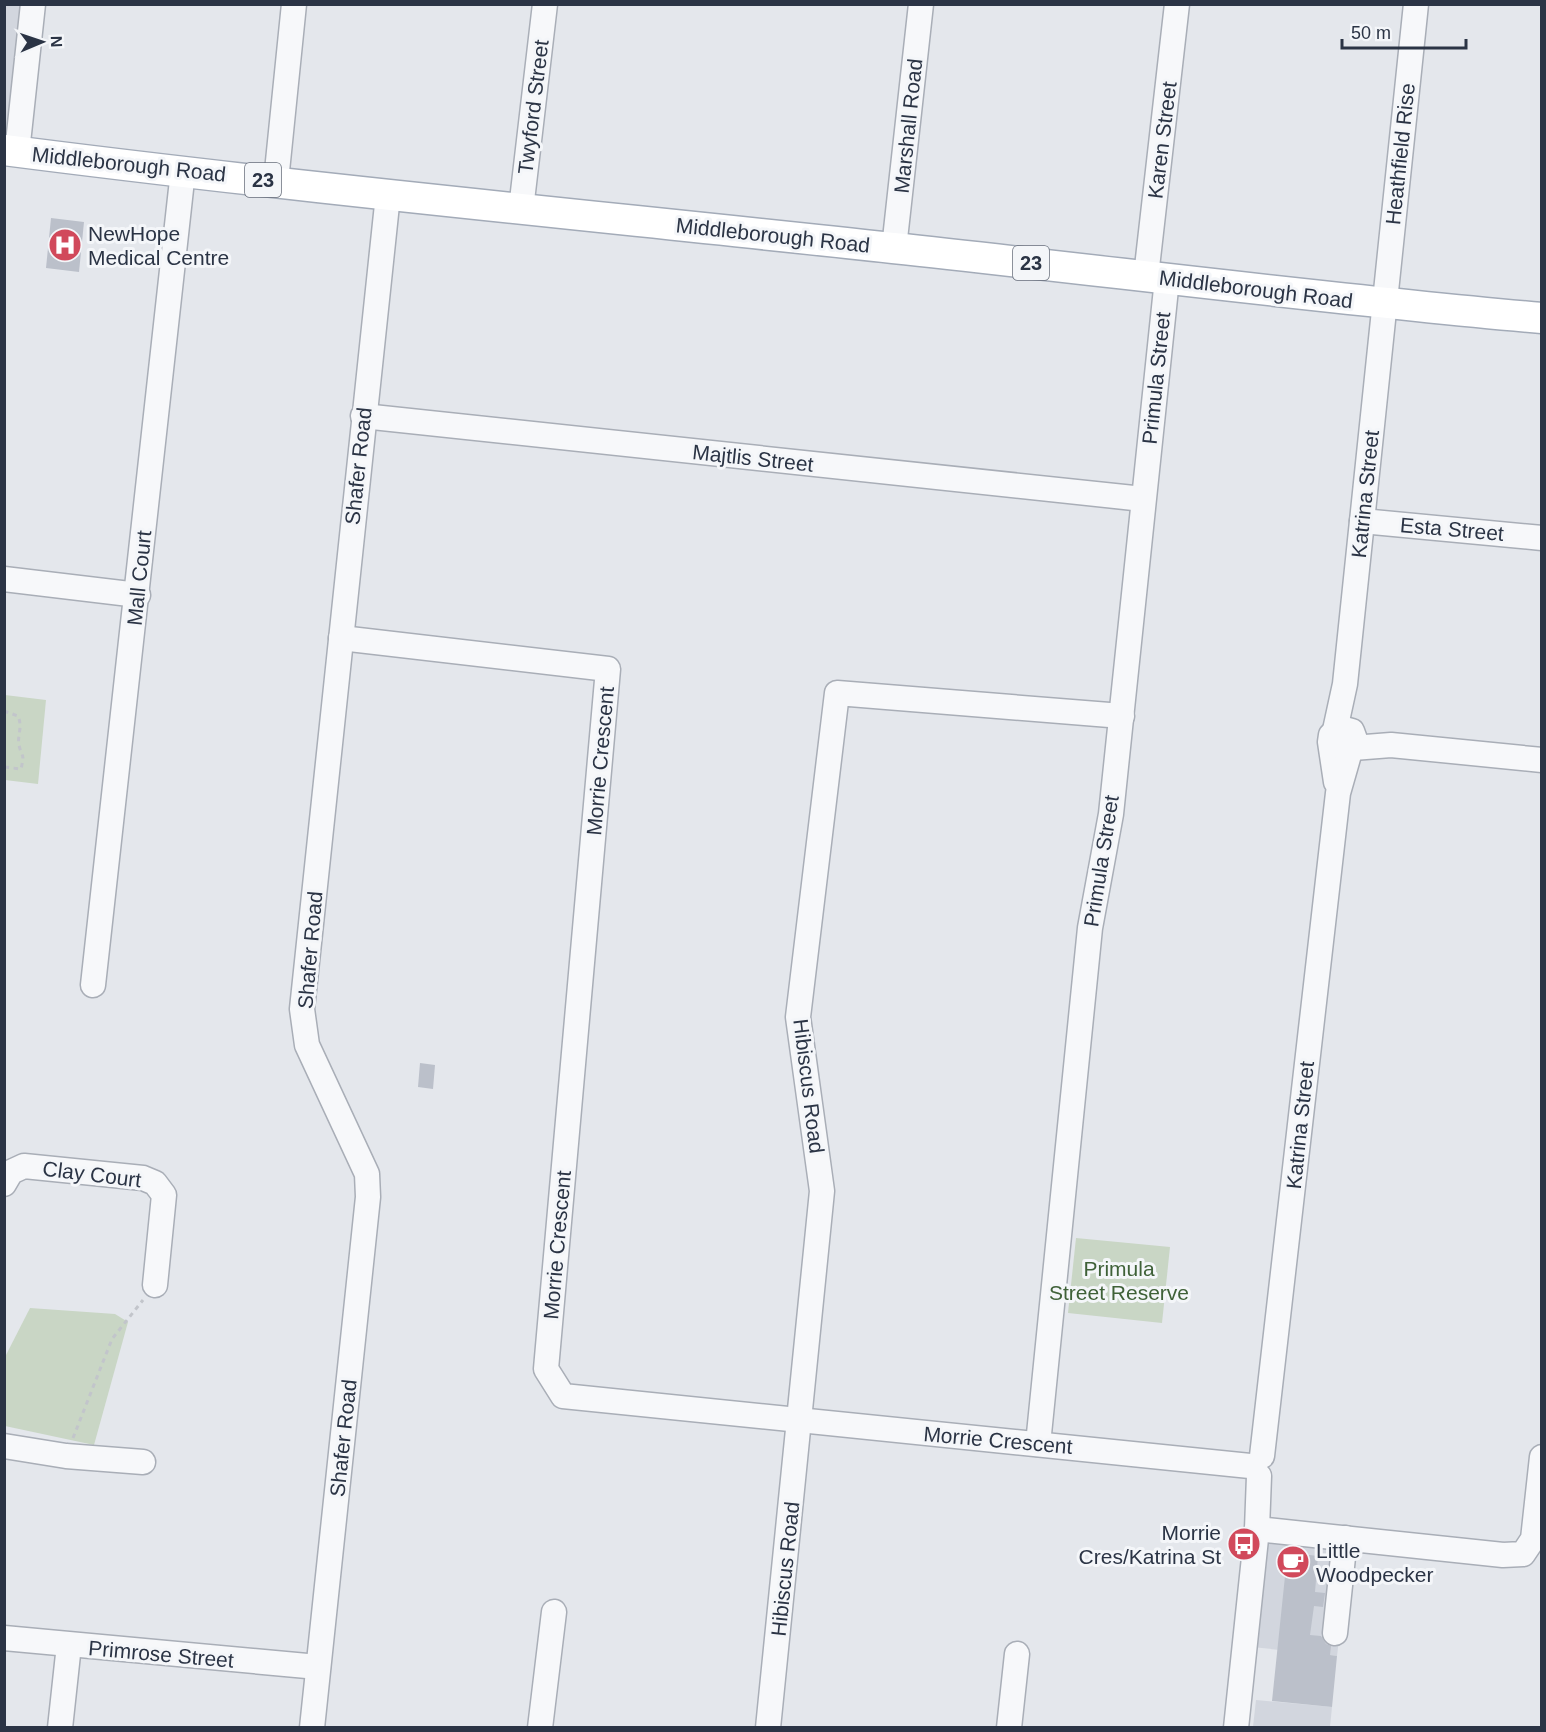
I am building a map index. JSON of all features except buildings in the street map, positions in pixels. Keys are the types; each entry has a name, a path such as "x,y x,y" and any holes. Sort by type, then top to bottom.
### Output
{"main road":[{"name":"Middleborough Road","path":"11,151 388,195 894,248 1384,304 1542,318"}],"street":[{"path":"11,151 14,104 33,4"},
{"path":"276,181 294,4"},
{"name":"Twyford Street","path":"520,209 545,4"},
{"name":"Marshall Road","path":"894,248 921,4"},
{"name":"Karen Street","path":"1156,277 1177,4"},
{"name":"Heathfield Rise","path":"1384,304 1416,4"},
{"name":"Mall Court","path":"93,985 138,595 183,171"},
{"name":"Shafer Road","path":"312,1728 368,1197 368,1174 307,1045 302,1009 388,195"},
{"name":"Primula Street","path":"1038,1444 1090,928 1111,814 1122,716 1143,499 1156,277"},
{"name":"Katrina Street","path":"1236,1728 1257,1529 1257,1466 1346,740 1345,684 1384,304"},
{"name":"Majtlis Street","path":"363,416 1143,499"},
{"name":"Esta Street","path":"1362,521 1542,538"},
{"path":"4,579 138,595"},
{"name":"Morrie Crescent","path":"341,638 608,669 546,1369 562,1396 801,1422 1257,1466"},
{"name":"Hibiscus Road","path":"768,1728 801,1422 822,1191 798,1017 837,693 1122,716"},
{"path":"1346,740 1542,760"},
{"name":"Clay Court","path":"4,1184 11,1172 24,1166 143,1178 155,1183 164,1195 155,1285"},
{"path":"4,1446 66,1456 143,1462"},
{"path":"1257,1529 1503,1556 1523,1554 1533,1539 1542,1457"},
{"path":"1335,1633 1345,1539"},
{"path":"540,1728 554,1612"},
{"name":"Primrose Street","path":"4,1638 318,1667"},
{"path":"60,1728 69,1645"},
{"path":"1009,1728 1017,1654"}],"path":[{"path":"4,711 18,716 22,727 19,745 24,754 21,769 4,767"},
{"path":"66,1456 112,1339 155,1285"}],"shaded area":[{"path":"5,5 24,5 9,127 5,136"},
{"path":"1264,1537 1350,1548 1337,1656 1252,1647"},
{"path":"1256,1700 1332,1707 1330,1727 1253,1727"}],"green space":[{"path":"5,695 46,700 38,784 5,780"},
{"name":"Primula Street Reserve","path":"1076,1238 1170,1247 1162,1323 1068,1313"},
{"path":"30,1308 115,1314 128,1322 94,1445 5,1426 5,1357"}],"place":[{"name":"NewHope Medical Centre","path":"65,245"},
{"name":"Morrie Cres/Katrina St","path":"1244,1544"},
{"name":"Little Woodpecker","path":"1293,1562"}]}
